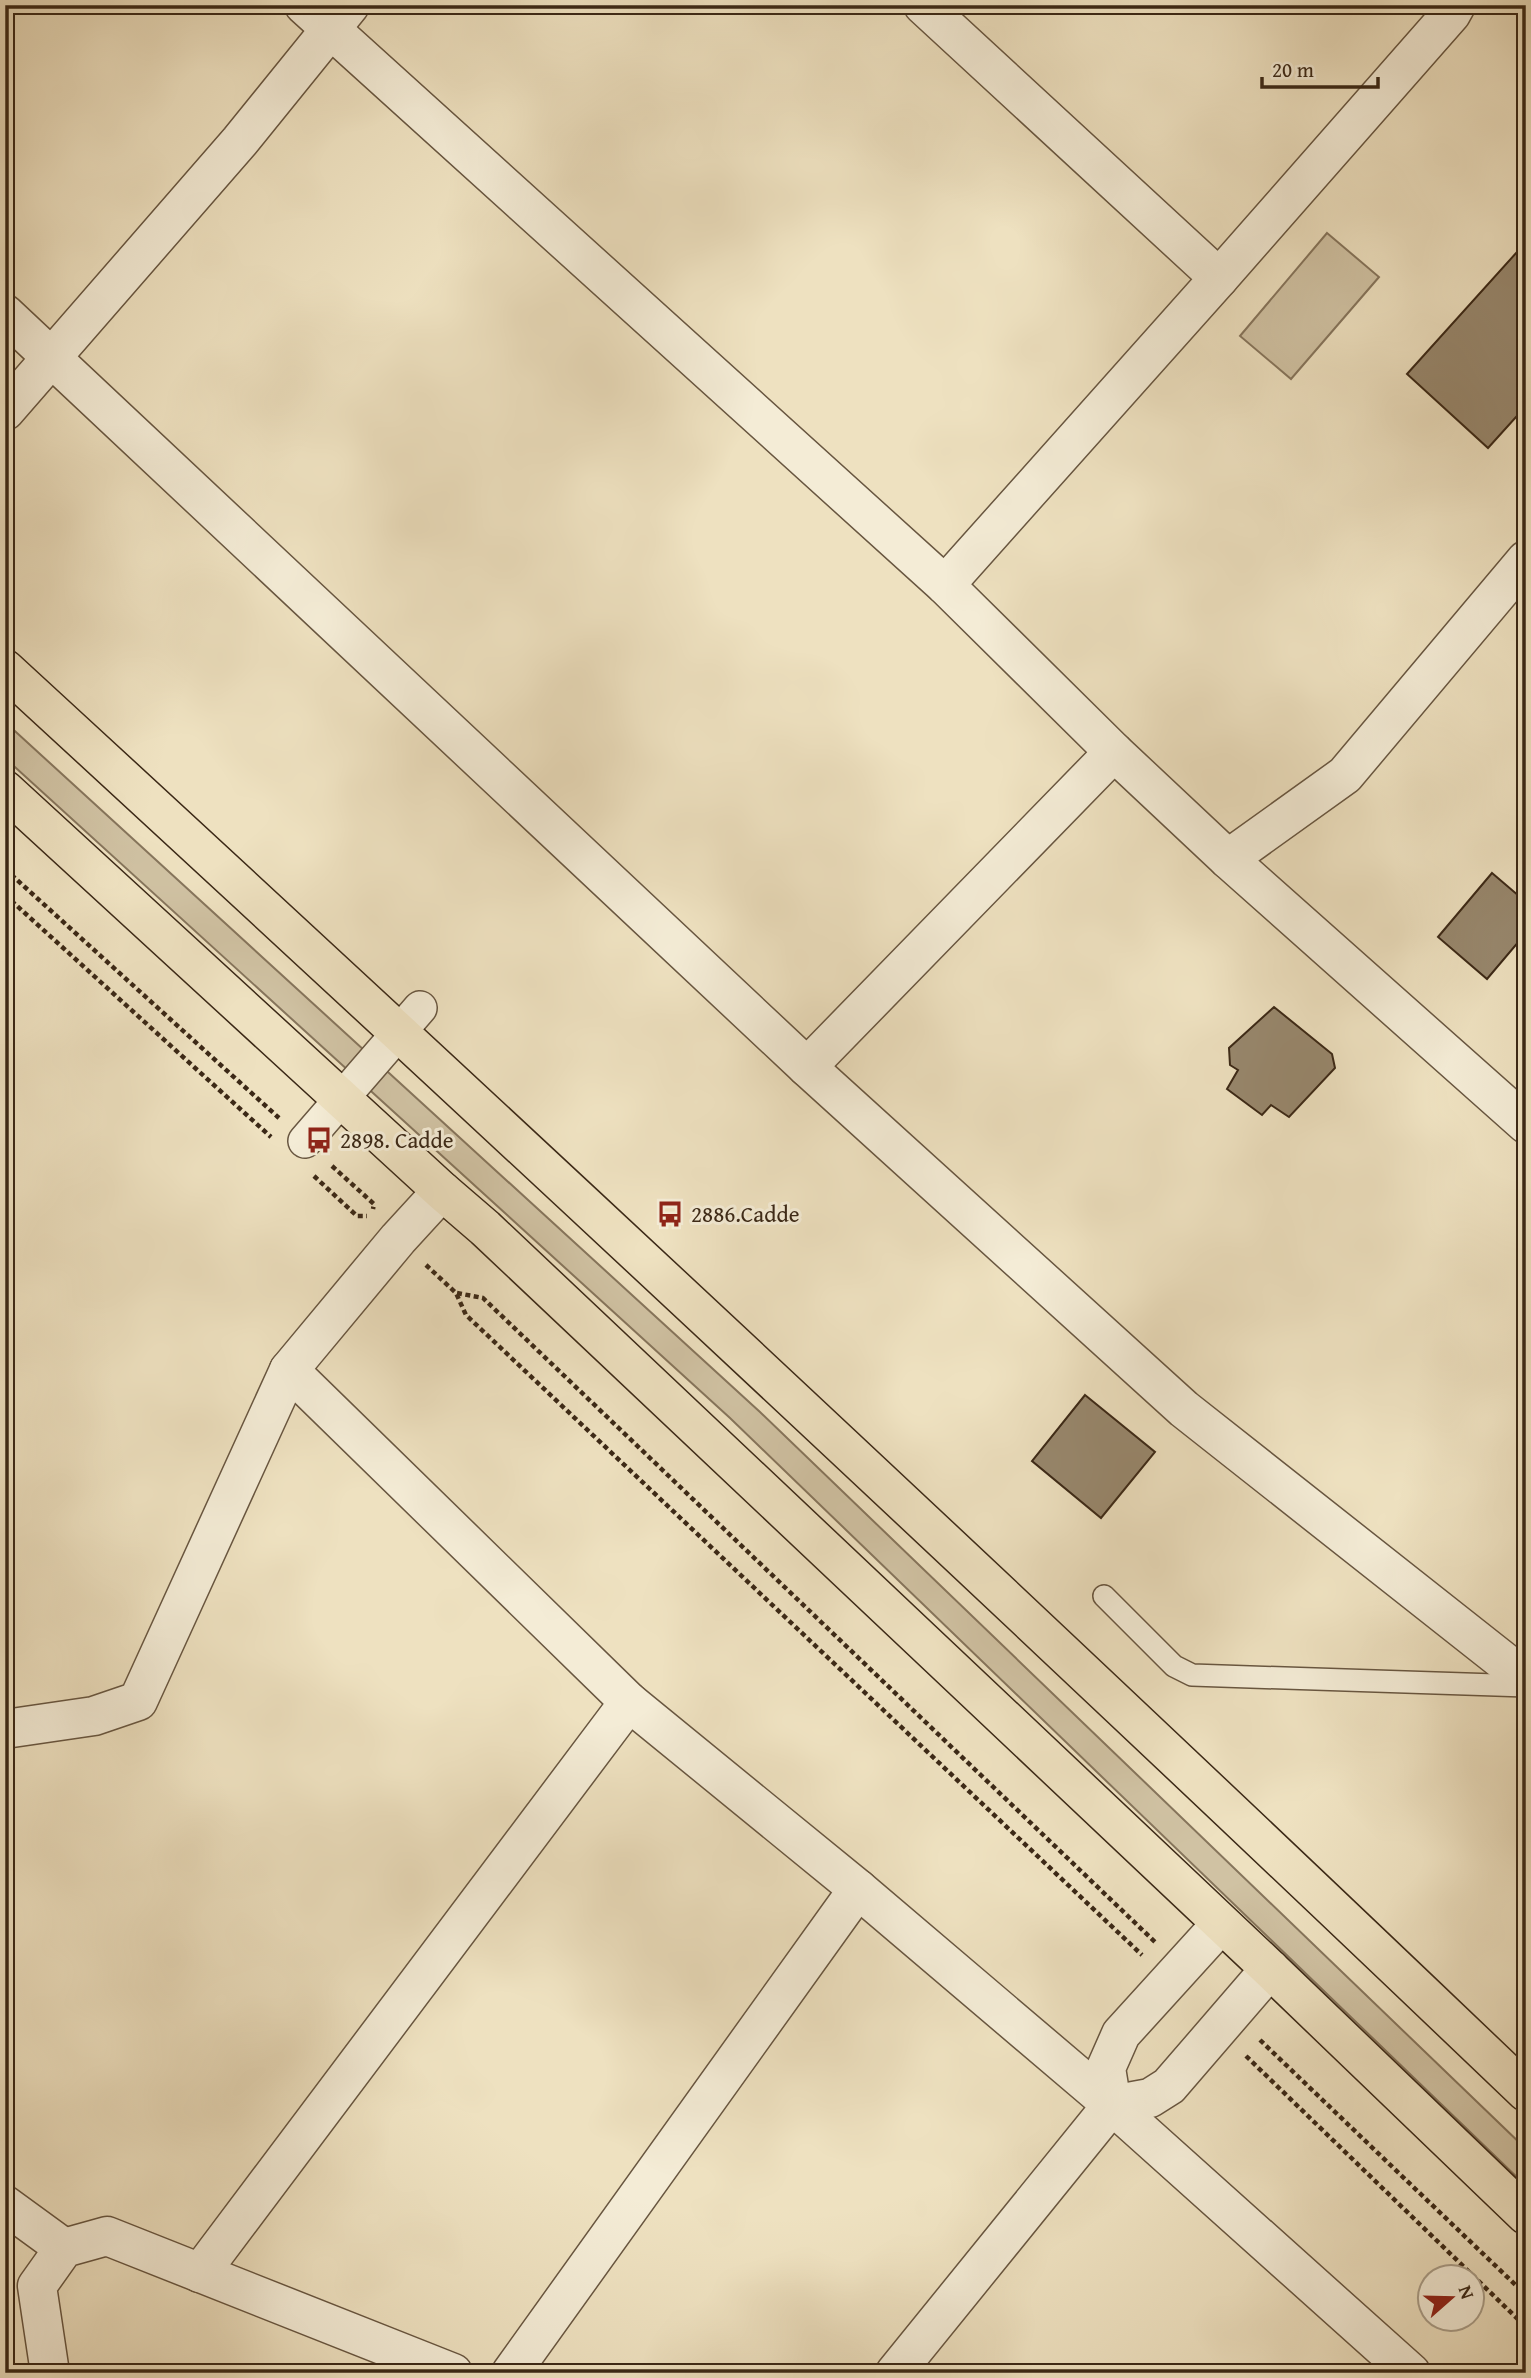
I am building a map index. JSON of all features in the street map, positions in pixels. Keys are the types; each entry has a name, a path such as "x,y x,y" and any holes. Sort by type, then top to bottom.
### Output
{"main road":[{"path":"5,669 410,1020 1526,2092"},
{"path":"5,790 485,1228 1526,2215"}],"street":[{"path":"923,5 1219,278"},
{"path":"945,585 1219,278 1456,5"},
{"path":"5,411 240,141 328,13 945,585 1114,752 1228,859 1526,1124"},
{"path":"5,314 807,1067 1184,1409 1526,1679"},
{"path":"1228,859 1345,775 1526,560"},
{"path":"807,1067 1114,752"},
{"path":"296,1151 410,1020"},
{"path":"8,1737 138,1702 289,1370 398,1239 442,1191"},
{"path":"289,1370 629,1702 858,1889 1112,2105 1410,2372"},
{"path":"200,2273 629,1702"},
{"path":"511,2373 858,1889"},
{"path":"1112,2105 1106,2068 1121,2035 1221,1924"},
{"path":"895,2373 1112,2105 1150,2098 1169,2086 1269,1969"},
{"path":"5,2205 64,2248"},
{"path":"50,2373 37,2286 64,2248 107,2235 453,2373"}],"lane":[{"path":"1104,1596 1174,1666 1192,1675 1526,1686"}],"path":[{"path":"5,869 296,1151 357,1216 372,1216 374,1204 296,1151 5,895"},
{"path":"1146,1958 466,1315 456,1293 483,1298 1155,1943"},
{"path":"1259,2039 1526,2295"},
{"path":"1242,2053 1526,2327"}],"shaded area":[{"path":"1327,233 1379,277 1291,379 1240,336"},
{"path":"5,722 760,1412 1526,2149 1526,2186 730,1418 5,758"}],"building":[{"path":"1526,242 1526,406 1488,448 1407,374"},
{"path":"1492,873 1526,902 1526,933 1487,979 1438,937"},
{"path":"1274,1007 1332,1054 1335,1068 1289,1117 1271,1105 1262,1115 1227,1089 1238,1070 1230,1065 1229,1048"},
{"path":"1085,1395 1155,1452 1101,1518 1032,1461"}],"place":[{"name":"2898. Cadde","path":"319,1140"},
{"name":"2886.Cadde","path":"670,1214"}]}
